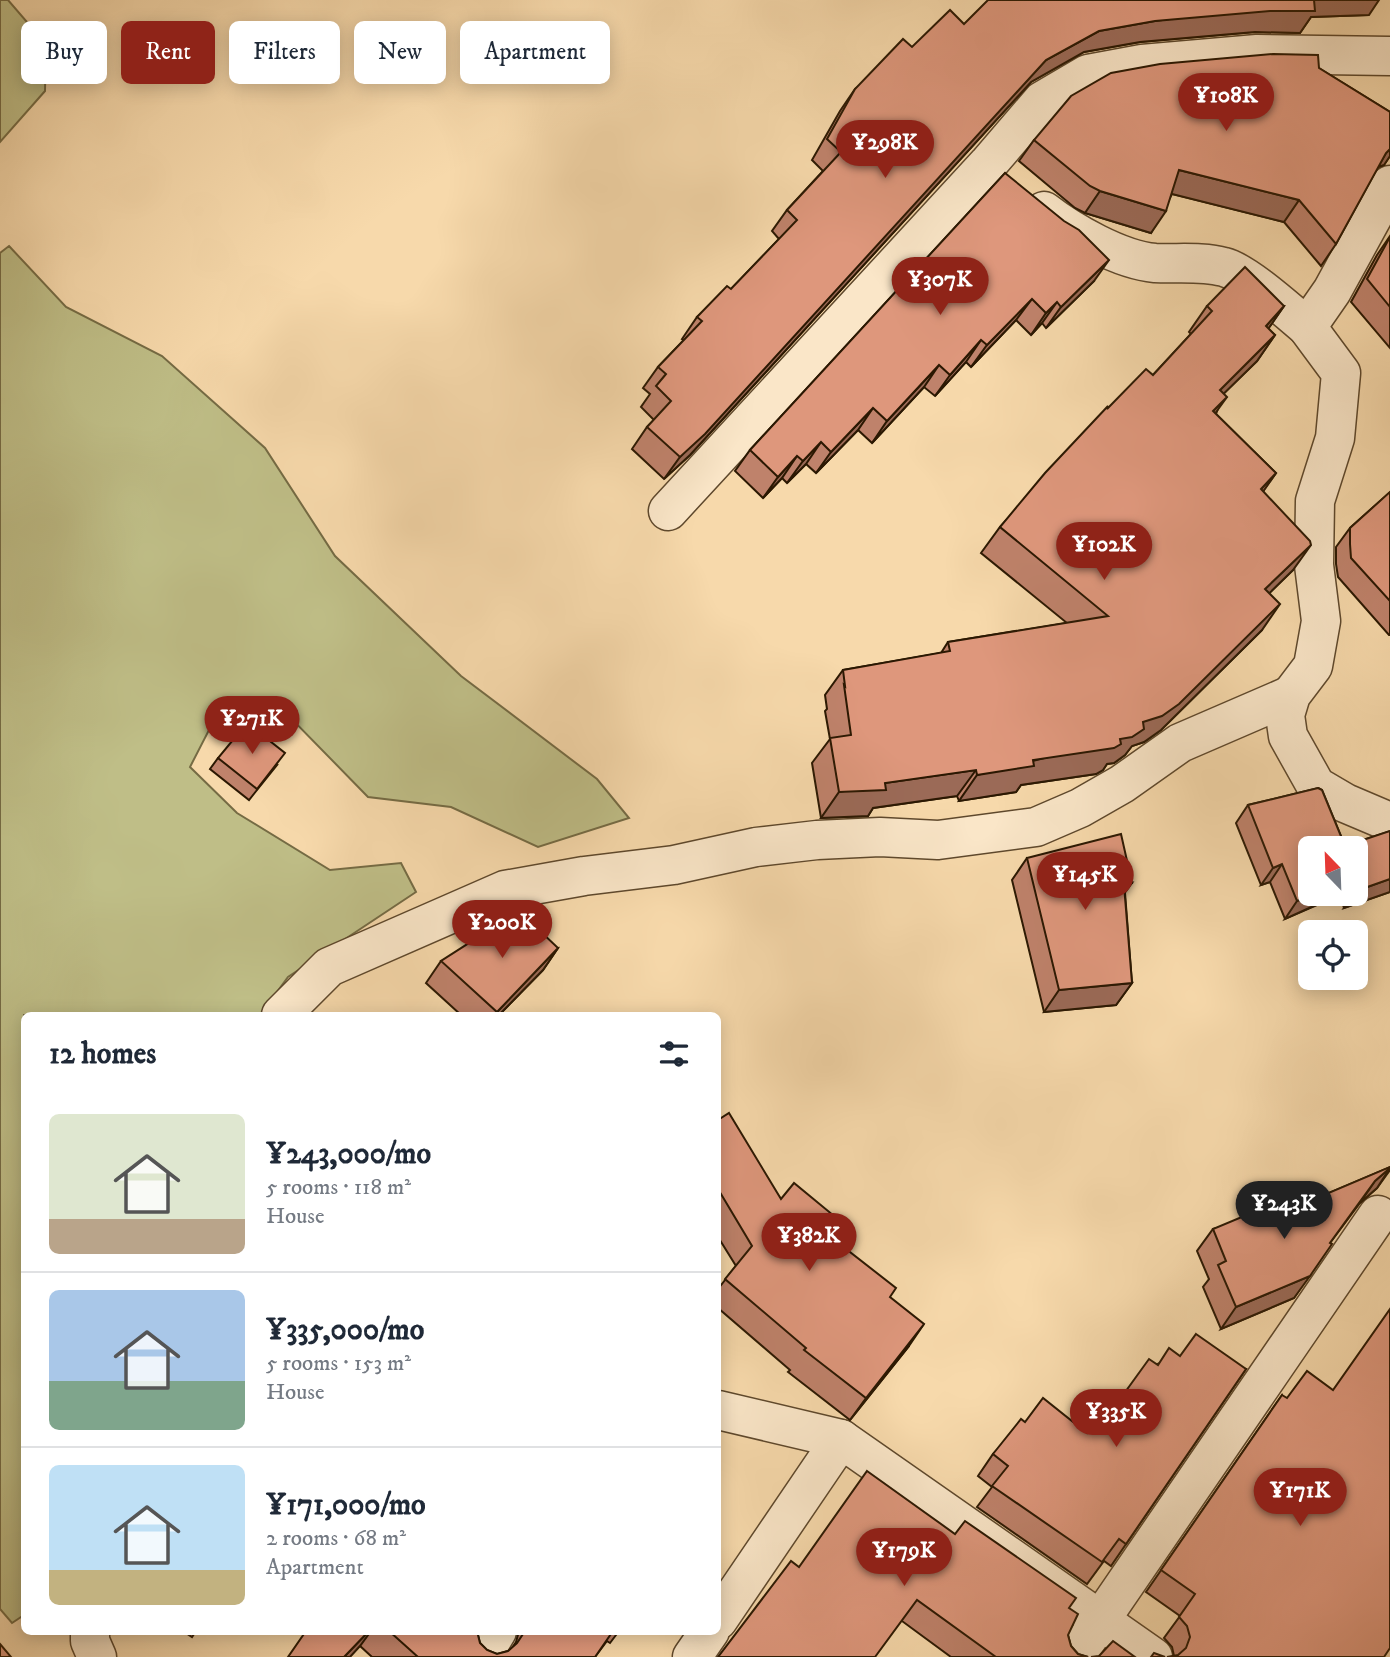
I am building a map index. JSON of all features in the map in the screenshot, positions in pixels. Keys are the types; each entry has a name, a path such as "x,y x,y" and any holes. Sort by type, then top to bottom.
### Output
{"street":[{"path":"668,511 988,164 1042,101 1088,74 1142,64 1257,54 1390,56"},
{"path":"988,164 1063,226 1107,249 1151,263 1192,263 1227,267 1269,295 1307,327 1341,373 1335,438 1315,501 1314,565 1321,621 1313,666 1291,695 1285,715 1288,736 1316,786 1345,803 1390,822"},
{"path":"1307,327 1332,291 1390,185"},
{"path":"284,1012 329,967 505,890 584,876 674,865 756,847 817,839 880,837 938,840 1036,827 1122,784 1180,743 1291,695"},
{"path":"1075,1657 1378,1215"},
{"path":"721,1411 841,1439 1153,1657"},
{"path":"721,1616 841,1439"},
{"path":"90,1635 97,1657"},
{"path":"481,1657 495,1635"},
{"path":"692,1657 707,1635"}],"shaded area":[{"path":"0,0 8,0 26,21 21,21 21,84 45,84 45,91 0,142"},
{"path":"9,246 66,307 162,356 265,448 335,556 461,676 597,779 629,818 538,847 451,807 368,797 283,710 211,726 190,767 237,813 330,870 401,863 416,892 288,977 262,1012 21,1012 21,1617 12,1623 0,1609 0,253"}],"building":[{"path":"988,0 1314,0 1315,11 1270,11 1155,21 1099,31 1046,60 705,434 680,457 647,427 671,401 656,386 666,374 658,367 702,321 697,317 727,286 731,289 797,220 787,210 841,152 827,139 855,89 903,39 912,47 950,10 964,24"},
{"path":"1273,54 1318,55 1319,68 1390,112 1390,149 1336,244 1299,200 1179,170 1166,211 1090,186 1034,140 1071,96 1111,73 1160,64"},
{"path":"1005,173 1079,230 1109,260 1061,307 1057,302 1046,313 1032,299 987,345 981,340 950,375 939,365 887,421 873,408 831,452 821,442 803,461 797,456 778,477 750,450"},
{"path":"1390,237 1390,307 1367,279"},
{"path":"1245,267 1284,306 1266,326 1275,335 1220,390 1227,397 1213,411 1276,473 1261,489 1310,541 1311,545 1265,589 1280,604 1179,704 1162,716 1143,722 1144,729 1132,737 1120,739 1121,744 1114,748 1033,760 1034,766 977,775 976,770 885,783 886,790 839,792 830,738 851,735 843,670 950,651 948,642 1108,616 1000,527 1045,473 1108,406 1107,409 1146,369 1153,375 1212,311 1207,306"},
{"path":"1390,492 1390,601 1351,558 1350,528"},
{"path":"247,723 285,753 257,789 218,758"},
{"path":"1318,788 1322,790 1341,836 1298,836 1298,901 1282,864 1273,868 1248,805"},
{"path":"1390,831 1390,879 1368,887 1368,838"},
{"path":"1121,834 1132,883 1124,885 1132,983 1059,990 1027,858"},
{"path":"519,911 558,948 497,1012 441,961"},
{"path":"729,1113 781,1199 794,1183 839,1220 827,1234 896,1288 890,1297 924,1324 866,1398 804,1350 806,1348 725,1279 752,1246 721,1194 721,1118"},
{"path":"1390,1167 1375,1181 1330,1243 1332,1244 1310,1276 1236,1307 1218,1265 1226,1261 1213,1229 1280,1201 1284,1212"},
{"path":"1390,1309 1390,1648 1384,1657 1167,1657 1178,1655 1186,1648 1190,1637 1187,1626 1179,1617 1195,1594 1161,1570 1282,1395 1287,1398 1307,1371 1333,1390"},
{"path":"1196,1334 1246,1369 1126,1544 1119,1539 1102,1562 992,1486 1008,1466 993,1454 1021,1419 1025,1422 1043,1398 1087,1433 1097,1420 1102,1424 1149,1359 1158,1365 1169,1348 1180,1356"},
{"path":"867,1471 955,1534 965,1521 1076,1598 1069,1608 1078,1614 1068,1635 1071,1646 1078,1654 1088,1657 996,1657 917,1600 875,1657 718,1657 791,1561 799,1567"},
{"path":"303,1635 365,1635 344,1657 288,1657"},
{"path":"393,1635 478,1635 480,1643 487,1650 497,1654 508,1651 522,1635 610,1635 595,1657 418,1657"},
{"path":"1113,1641 1135,1657 1091,1657 1099,1656"},
{"path":"0,1644 11,1657 0,1657"}]}
